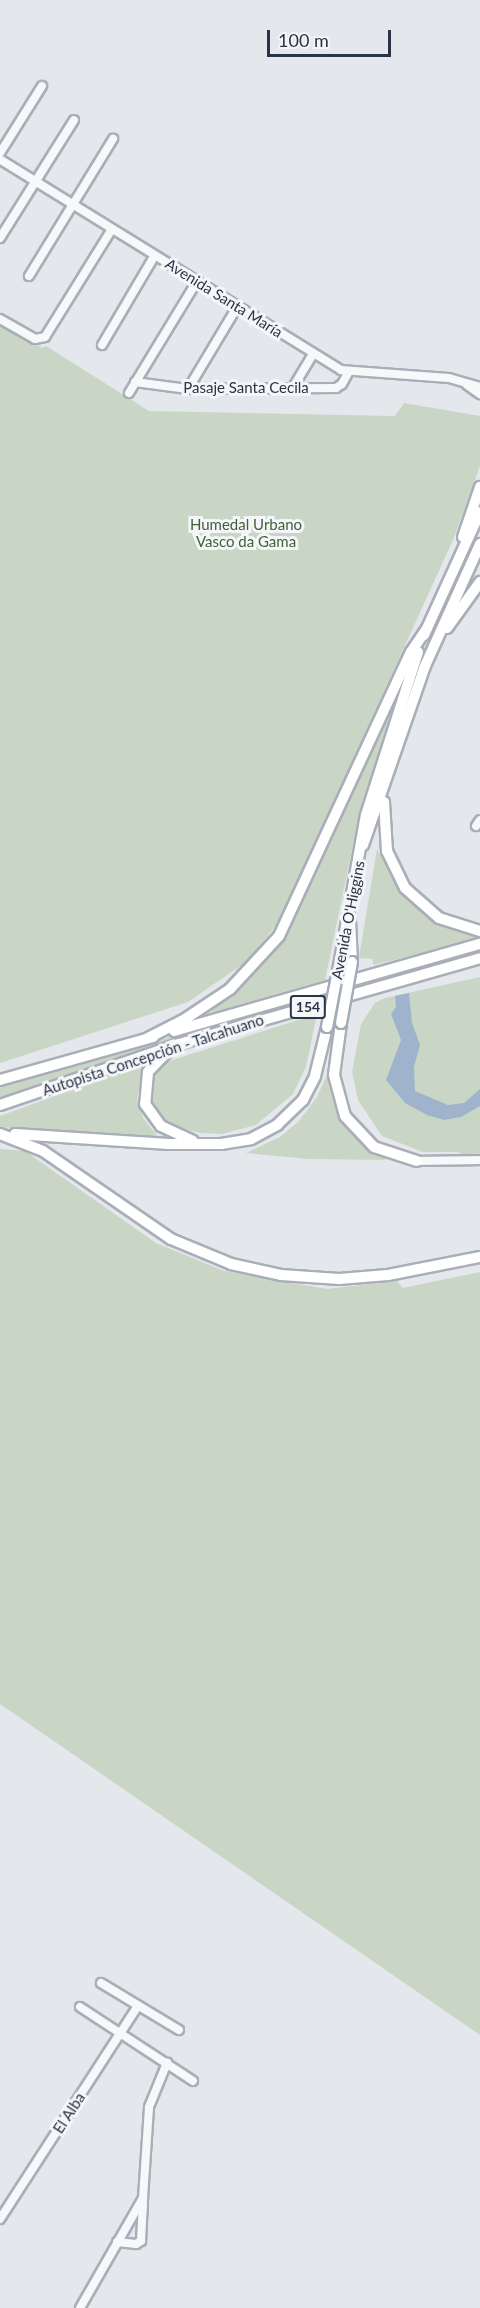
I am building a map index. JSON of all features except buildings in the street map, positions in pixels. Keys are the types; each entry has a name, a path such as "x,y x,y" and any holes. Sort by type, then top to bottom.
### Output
{"main road":[{"path":"458,560 480,487"},
{"name":"Avenida O'Higgins","path":"211,1144 260,1135 291,1114 315,1076 327,1027 363,846 364,824 374,782 427,628 480,512"},
{"name":"Avenida O'Higgins","path":"363,846 373,827 386,780 434,645 480,544"},
{"path":"434,645 480,582"},
{"path":"148,1038 199,1011 230,989 279,936 411,652 427,628"},
{"path":"386,780 385,842 399,879 429,911 480,931"},
{"path":"349,917 352,962 334,1075 345,1116 360,1135 382,1151 417,1161"},
{"name":"Autopista Concepción - Talcahuano","path":"0,1080 480,944"},
{"name":"Autopista Concepción - Talcahuano","path":"0,1105 180,1044 480,958"},
{"path":"180,1044 161,1056 148,1072 143,1090 146,1109 153,1120 169,1132 211,1144"},
{"path":"0,1134 211,1144"},
{"path":"0,1134 43,1151 171,1239 231,1264 281,1275 339,1279 388,1275 480,1257"}],"street":[{"path":"0,156 42,86"},
{"path":"0,237 74,120"},
{"path":"29,276 71,203 113,139"},
{"name":"Avenida Santa María","path":"0,156 237,307 348,373 449,378 480,387"},
{"path":"0,319 40,339 112,229"},
{"path":"102,345 155,255"},
{"path":"129,393 197,282"},
{"path":"188,389 237,307"},
{"path":"292,389 313,354"},
{"name":"Pasaje Santa Cecila","path":"135,382 188,389 292,389 338,387 348,373"},
{"path":"464,383 480,394"},
{"path":"417,1161 480,1160"},
{"path":"101,1983 179,2031"},
{"name":"El Alba","path":"0,2219 138,2006"},
{"path":"80,2007 193,2081"},
{"path":"117,2242 136,2244 141,2241 149,2107 167,2063"},
{"path":"80,2308 143,2198"}],"green space":[{"name":"Humedal Urbano Vasco da Gama","path":"0,324 42,348 46,346 149,411 395,416 404,403 480,416 480,466 453,540 279,922 246,962 188,1002 0,1063"},
{"path":"392,707 358,821 325,980 210,1013 271,954 294,921"},
{"path":"377,849 401,890 423,913 480,939 373,965 373,959 359,958"},
{"path":"480,977 480,1164 458,1152 423,1152 382,1136 358,1100 352,1072 361,1024 375,1003 385,998"},
{"path":"324,994 324,998 166,1042 0,1099 0,1085"},
{"path":"317,1014 306,1067 293,1094 256,1125 222,1134 201,1133 170,1126 153,1109 148,1098 152,1077 166,1062"},
{"path":"143,1064 137,1100 143,1118 159,1138 0,1127 0,1116"},
{"path":"330,1068 334,1100 340,1114 358,1139 386,1160 308,1159 246,1153 280,1137 299,1121 317,1097"},
{"path":"0,1149 25,1151 156,1243 224,1271 327,1289 397,1281 403,1288 480,1272 480,2035 0,1704"}],"water":[{"path":"409,993 412,1023 420,1045 414,1067 415,1091 448,1105 464,1103 480,1089 480,1106 461,1117 444,1120 427,1115 405,1103 386,1080 401,1040 391,1014 396,1007 395,996"}]}
